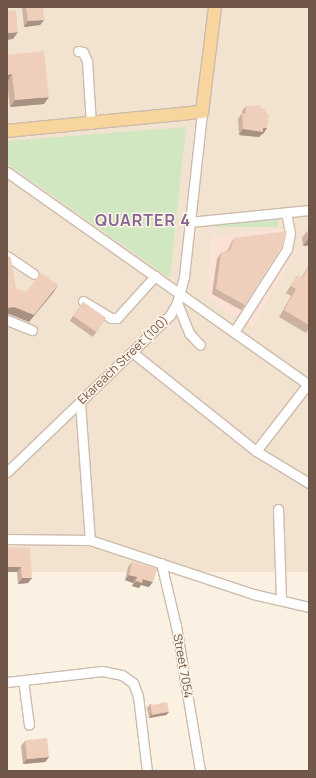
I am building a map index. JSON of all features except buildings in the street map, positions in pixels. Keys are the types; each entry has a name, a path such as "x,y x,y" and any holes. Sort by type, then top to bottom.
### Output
{"main road":[{"name":"Ekareach Street (100)","path":"202,112 215,7"},
{"path":"9,132 202,112"}],"street":[{"path":"78,51 83,52 87,60 91,124"},
{"name":"Ekareach Street (100)","path":"7,472 170,315 177,303 184,276 202,112"},
{"path":"7,172 308,385 256,451"},
{"path":"189,222 309,210"},
{"path":"234,332 287,250 290,233 286,212"},
{"path":"7,256 34,274"},
{"path":"84,301 111,318 117,318 155,276"},
{"path":"177,303 188,333 200,345"},
{"path":"7,320 32,330"},
{"path":"132,352 256,451 309,483"},
{"path":"80,402 90,540"},
{"path":"278,509 281,599"},
{"path":"7,539 90,540 253,594 309,606"},
{"name":"Street 7054","path":"161,563 176,626 200,771"},
{"path":"7,682 102,671 122,675 132,683 138,696 147,771"},
{"path":"23,680 29,725"}],"shaded area":[{"path":"7,7 309,7 309,572 7,572"},
{"path":"291,228 295,253 252,327 207,298 211,236"}],"green space":[{"path":"186,127 170,278 7,164 7,141"},
{"path":"216,219 278,219 278,227 216,227"}],"district":[{"name":"QUARTER 4","path":"143,220"}]}
